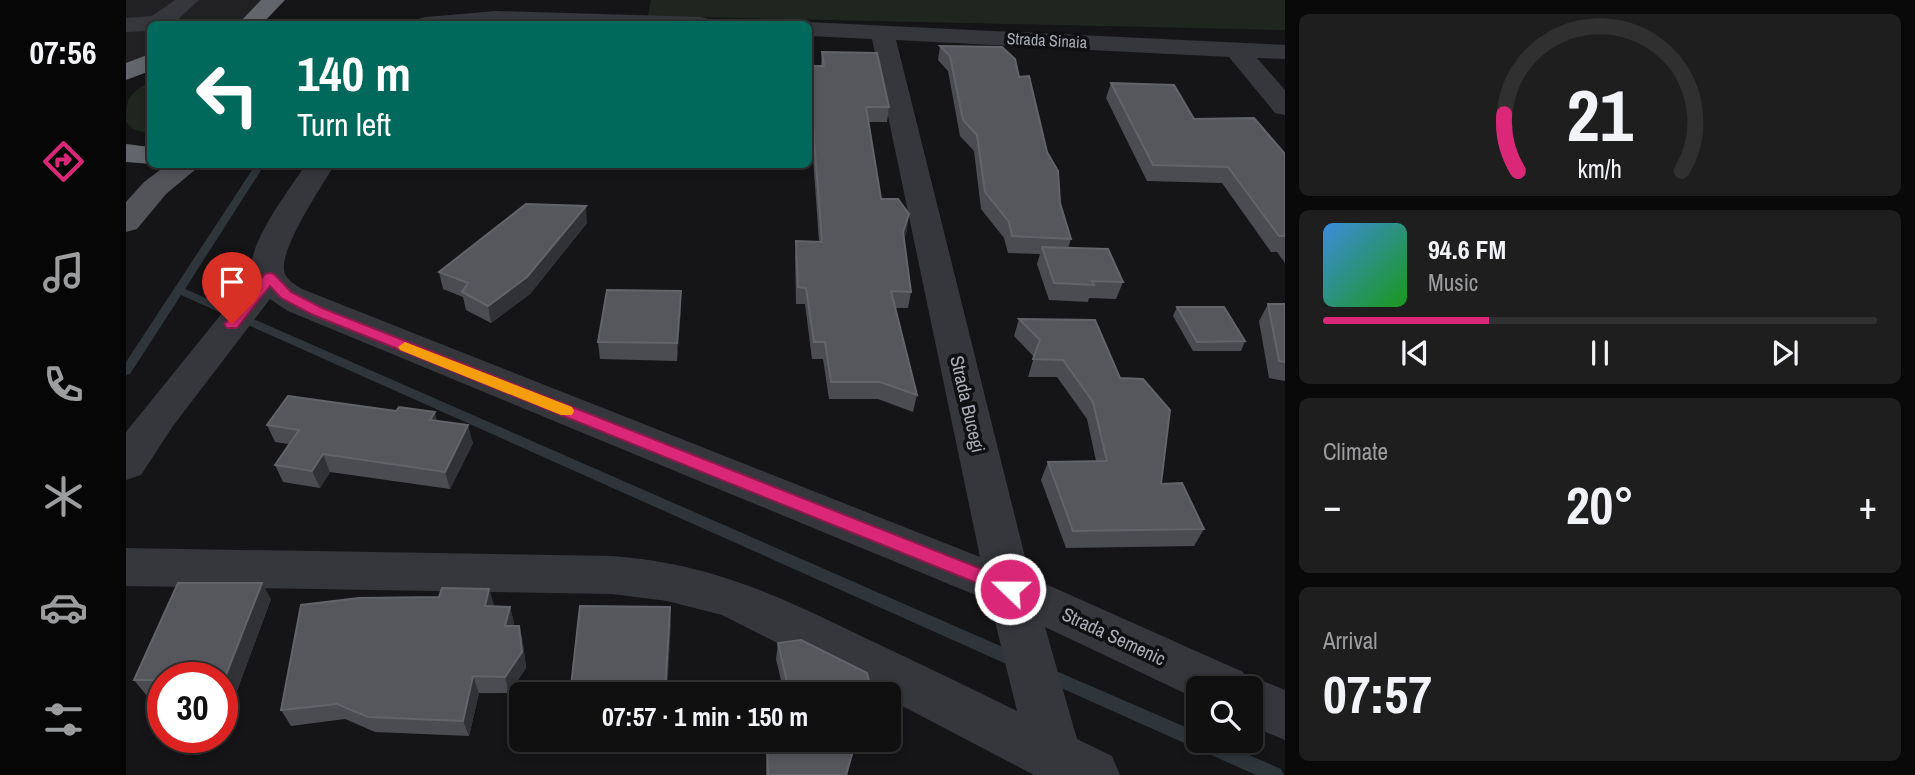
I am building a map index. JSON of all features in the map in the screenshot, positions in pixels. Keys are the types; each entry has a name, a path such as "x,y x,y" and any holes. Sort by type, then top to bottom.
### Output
{"highway":[{"path":"251,21 274,0"},
{"path":"126,72 147,63"},
{"path":"126,153 147,156"}],"main road":[{"path":"126,222 155,187 182,168"}],"street":[{"path":"165,21 169,20 188,0"},
{"path":"472,21 517,18 609,21"},
{"path":"126,24 147,25"},
{"name":"Strada Sinaia","path":"812,29 1285,52"},
{"name":"Strada Bucegi","path":"882,32 1010,589 1043,701 1070,769"},
{"path":"1237,50 1285,107"},
{"path":"126,66 147,62"},
{"path":"126,464 159,416 270,277 267,267 269,256 318,168"},
{"name":"Strada Semenic","path":"270,277 286,295 316,311 1010,589 1199,676"},
{"path":"126,567 612,575 683,582 755,607 1070,769"},
{"path":"1263,706 1285,716"}],"shaded area":[{"path":"126,0 274,0 252,21 147,21 147,63 126,72"},
{"path":"651,0 1285,0 1285,30 648,16"},
{"path":"147,84 147,133 133,129 126,122 128,102 137,90"}],"building":[{"path":"940,46 1002,47 1015,59 1019,77 1029,76 1047,152 1058,171 1060,203 1071,239 1012,236 1009,222 985,192 977,135 963,120 950,56"},
{"path":"822,52 877,53 889,107 866,107 881,199 898,199 909,214 903,232 911,292 891,291 917,395 880,382 831,382 825,342 814,342 806,288 798,287 796,241 822,242 812,113 812,66 824,66"},
{"path":"1111,83 1174,85 1194,119 1254,118 1285,154 1285,236 1279,236 1228,167 1153,165"},
{"path":"526,204 586,206 527,277 488,306 462,292 468,283 439,272"},
{"path":"1042,247 1108,249 1123,282 1092,281 1094,285 1054,283"},
{"path":"607,290 681,291 677,343 598,342"},
{"path":"1268,304 1285,304 1285,362 1279,361"},
{"path":"1177,307 1224,307 1245,341 1197,342"},
{"path":"1019,319 1095,320 1120,378 1143,379 1170,410 1161,484 1182,483 1204,529 1073,531 1048,462 1107,461 1093,402 1063,360 1033,359 1040,340"},
{"path":"288,396 396,411 399,407 435,412 430,420 468,425 445,472 323,454 312,471 275,465 299,430 267,425"},
{"path":"178,583 262,583 231,662 147,662 147,680 134,680"},
{"path":"442,588 489,589 485,606 510,607 505,626 519,626 522,652 505,677 473,676 463,721 368,717 337,704 281,710 301,605 359,598 439,597"},
{"path":"580,606 670,607 666,682 571,682"},
{"path":"801,640 867,673 869,682 787,682 778,643"},
{"path":"767,752 853,752 846,775 768,775"}],"waterway":[{"path":"126,371 258,168"},
{"path":"179,290 1017,661"},
{"path":"1047,674 1275,775"}],"slow traffic":[{"path":"405,347 566,411"}],"route":[{"path":"232,324 270,277 276,287 286,295 316,311 1010,589"}]}
